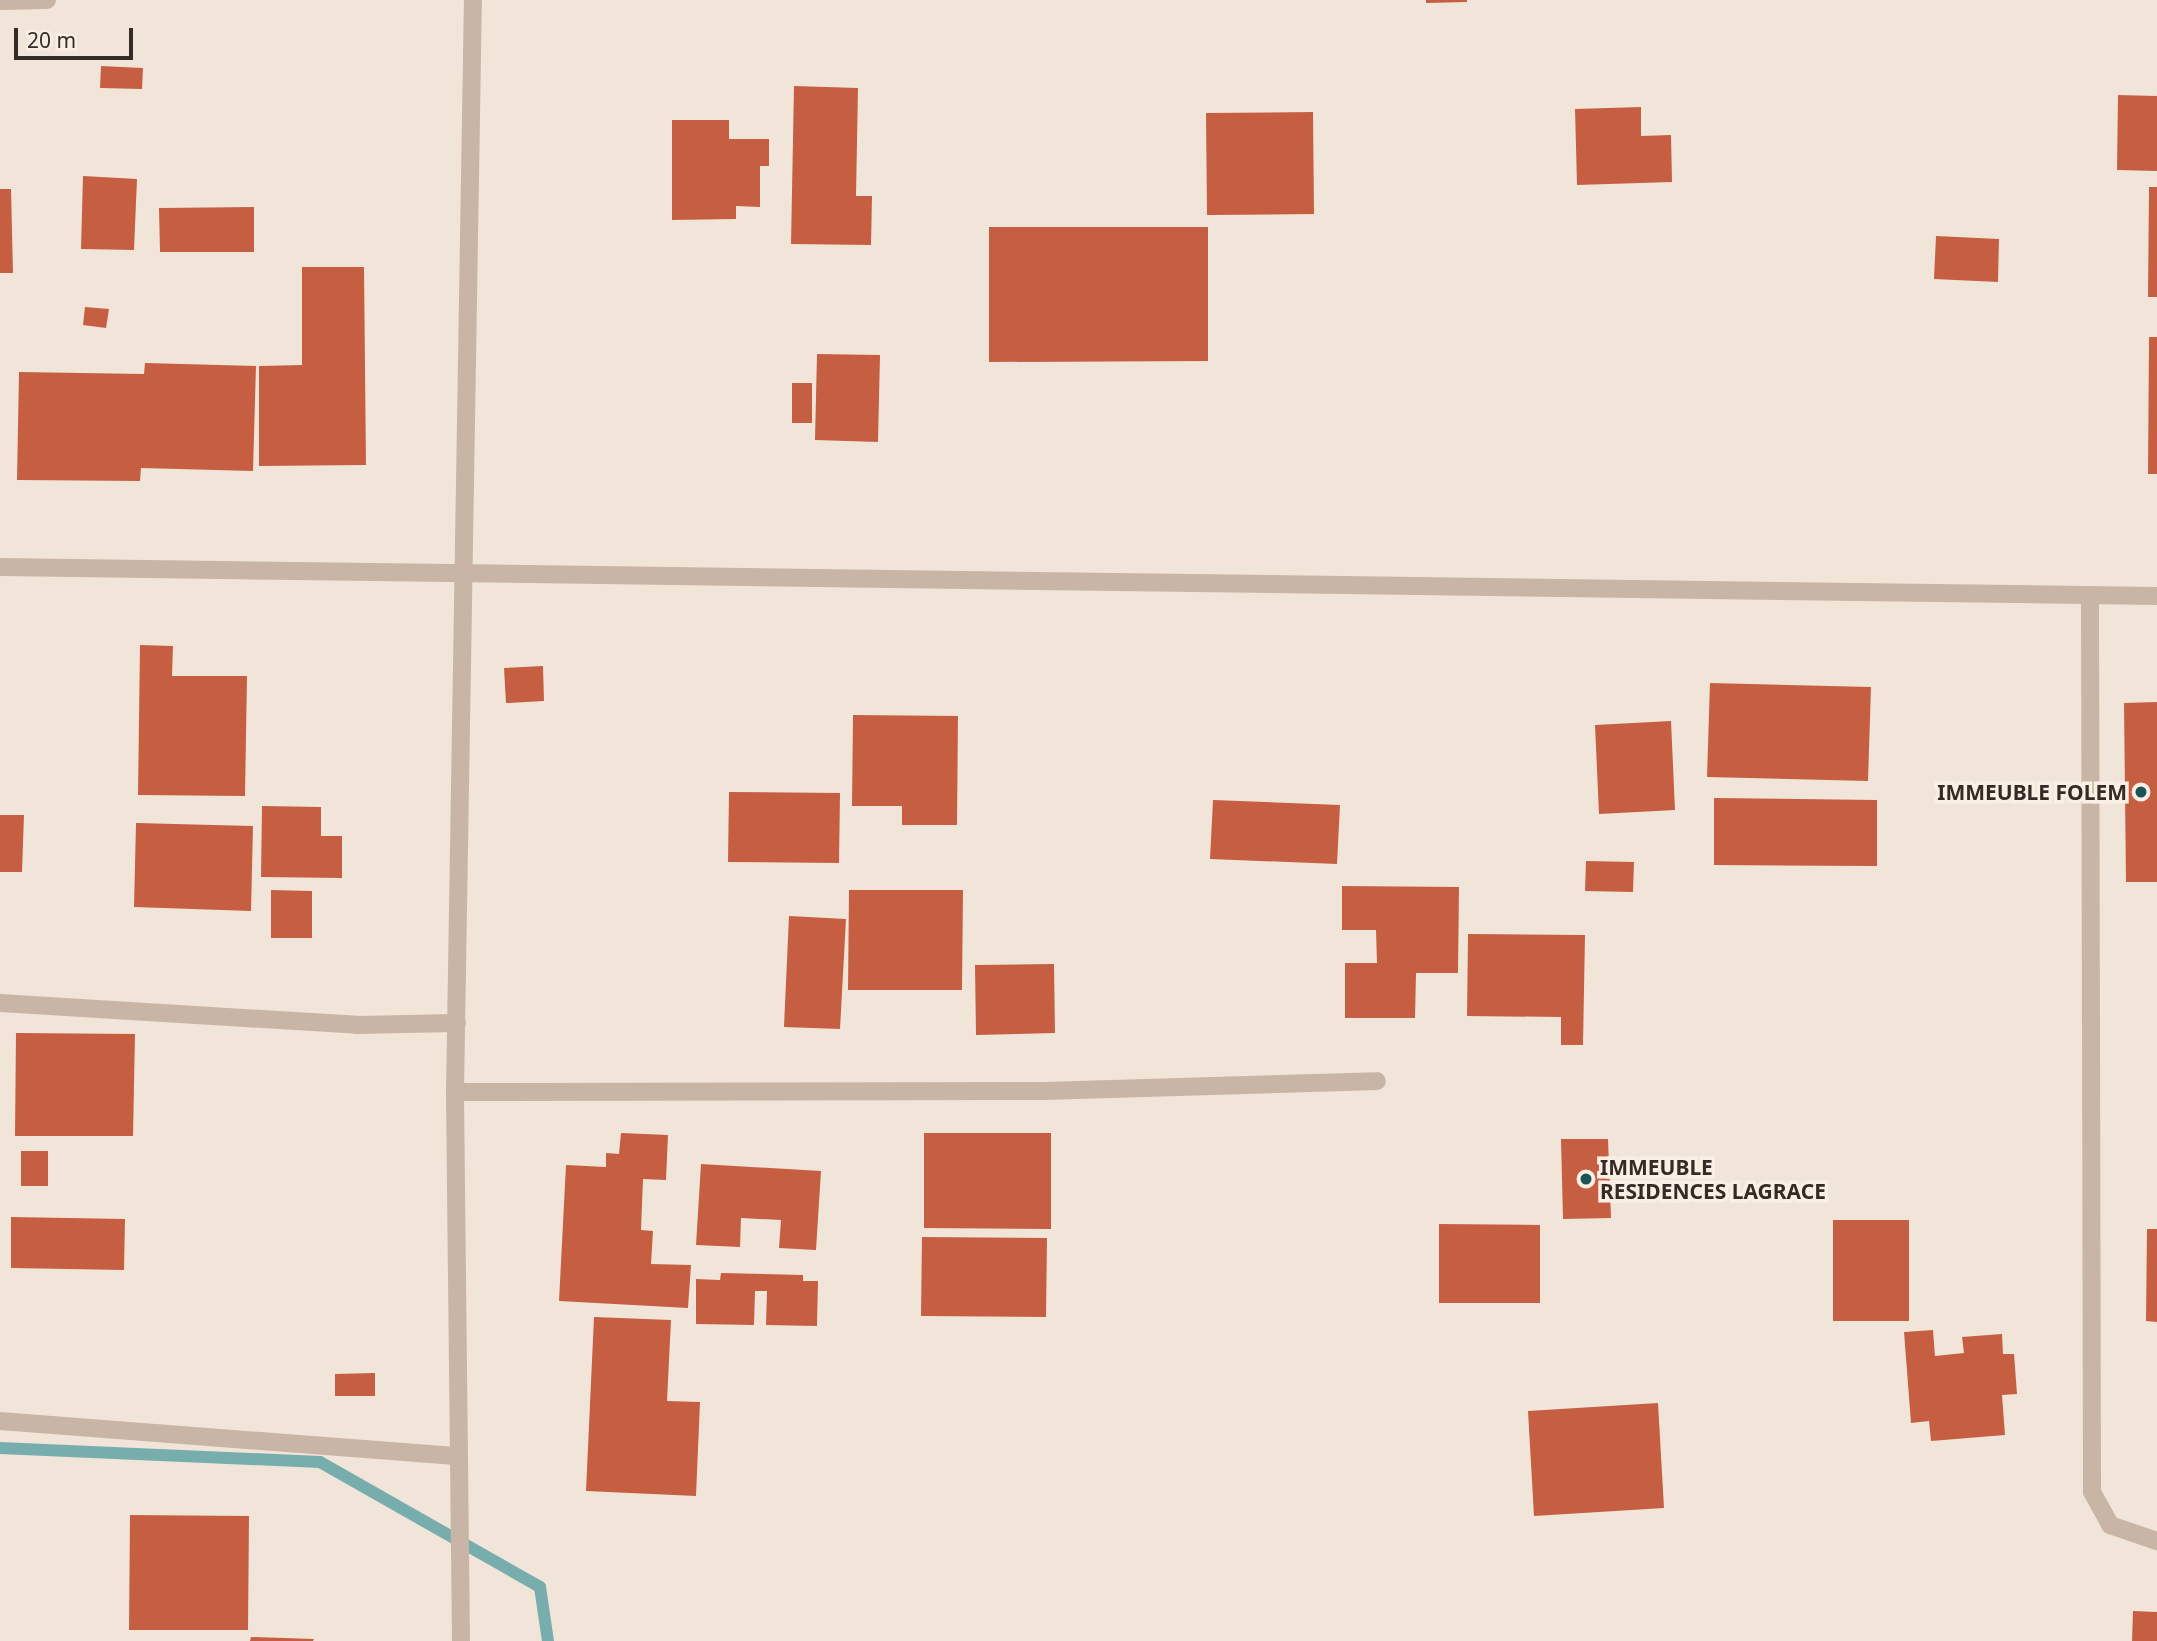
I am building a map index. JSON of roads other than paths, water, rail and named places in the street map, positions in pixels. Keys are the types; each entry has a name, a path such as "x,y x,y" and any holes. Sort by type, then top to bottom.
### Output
{"street":[{"path":"0,1 47,0"},
{"path":"461,1641 456,1456 455,1092 467,570 473,0"},
{"path":"0,567 467,570 2157,596"},
{"path":"2090,597 2092,1492 2110,1525 2157,1541"},
{"path":"0,1003 357,1025 457,1023"},
{"path":"455,1092 1031,1091 1377,1081"},
{"path":"0,1421 456,1456"}],"waterway":[{"path":"0,1448 320,1462 540,1587 548,1641"}],"place":[{"name":"IMMEUBLE FOLEM","path":"2141,792"},
{"name":"IMMEUBLE RESIDENCES LAGRACE","path":"1586,1179"}]}
